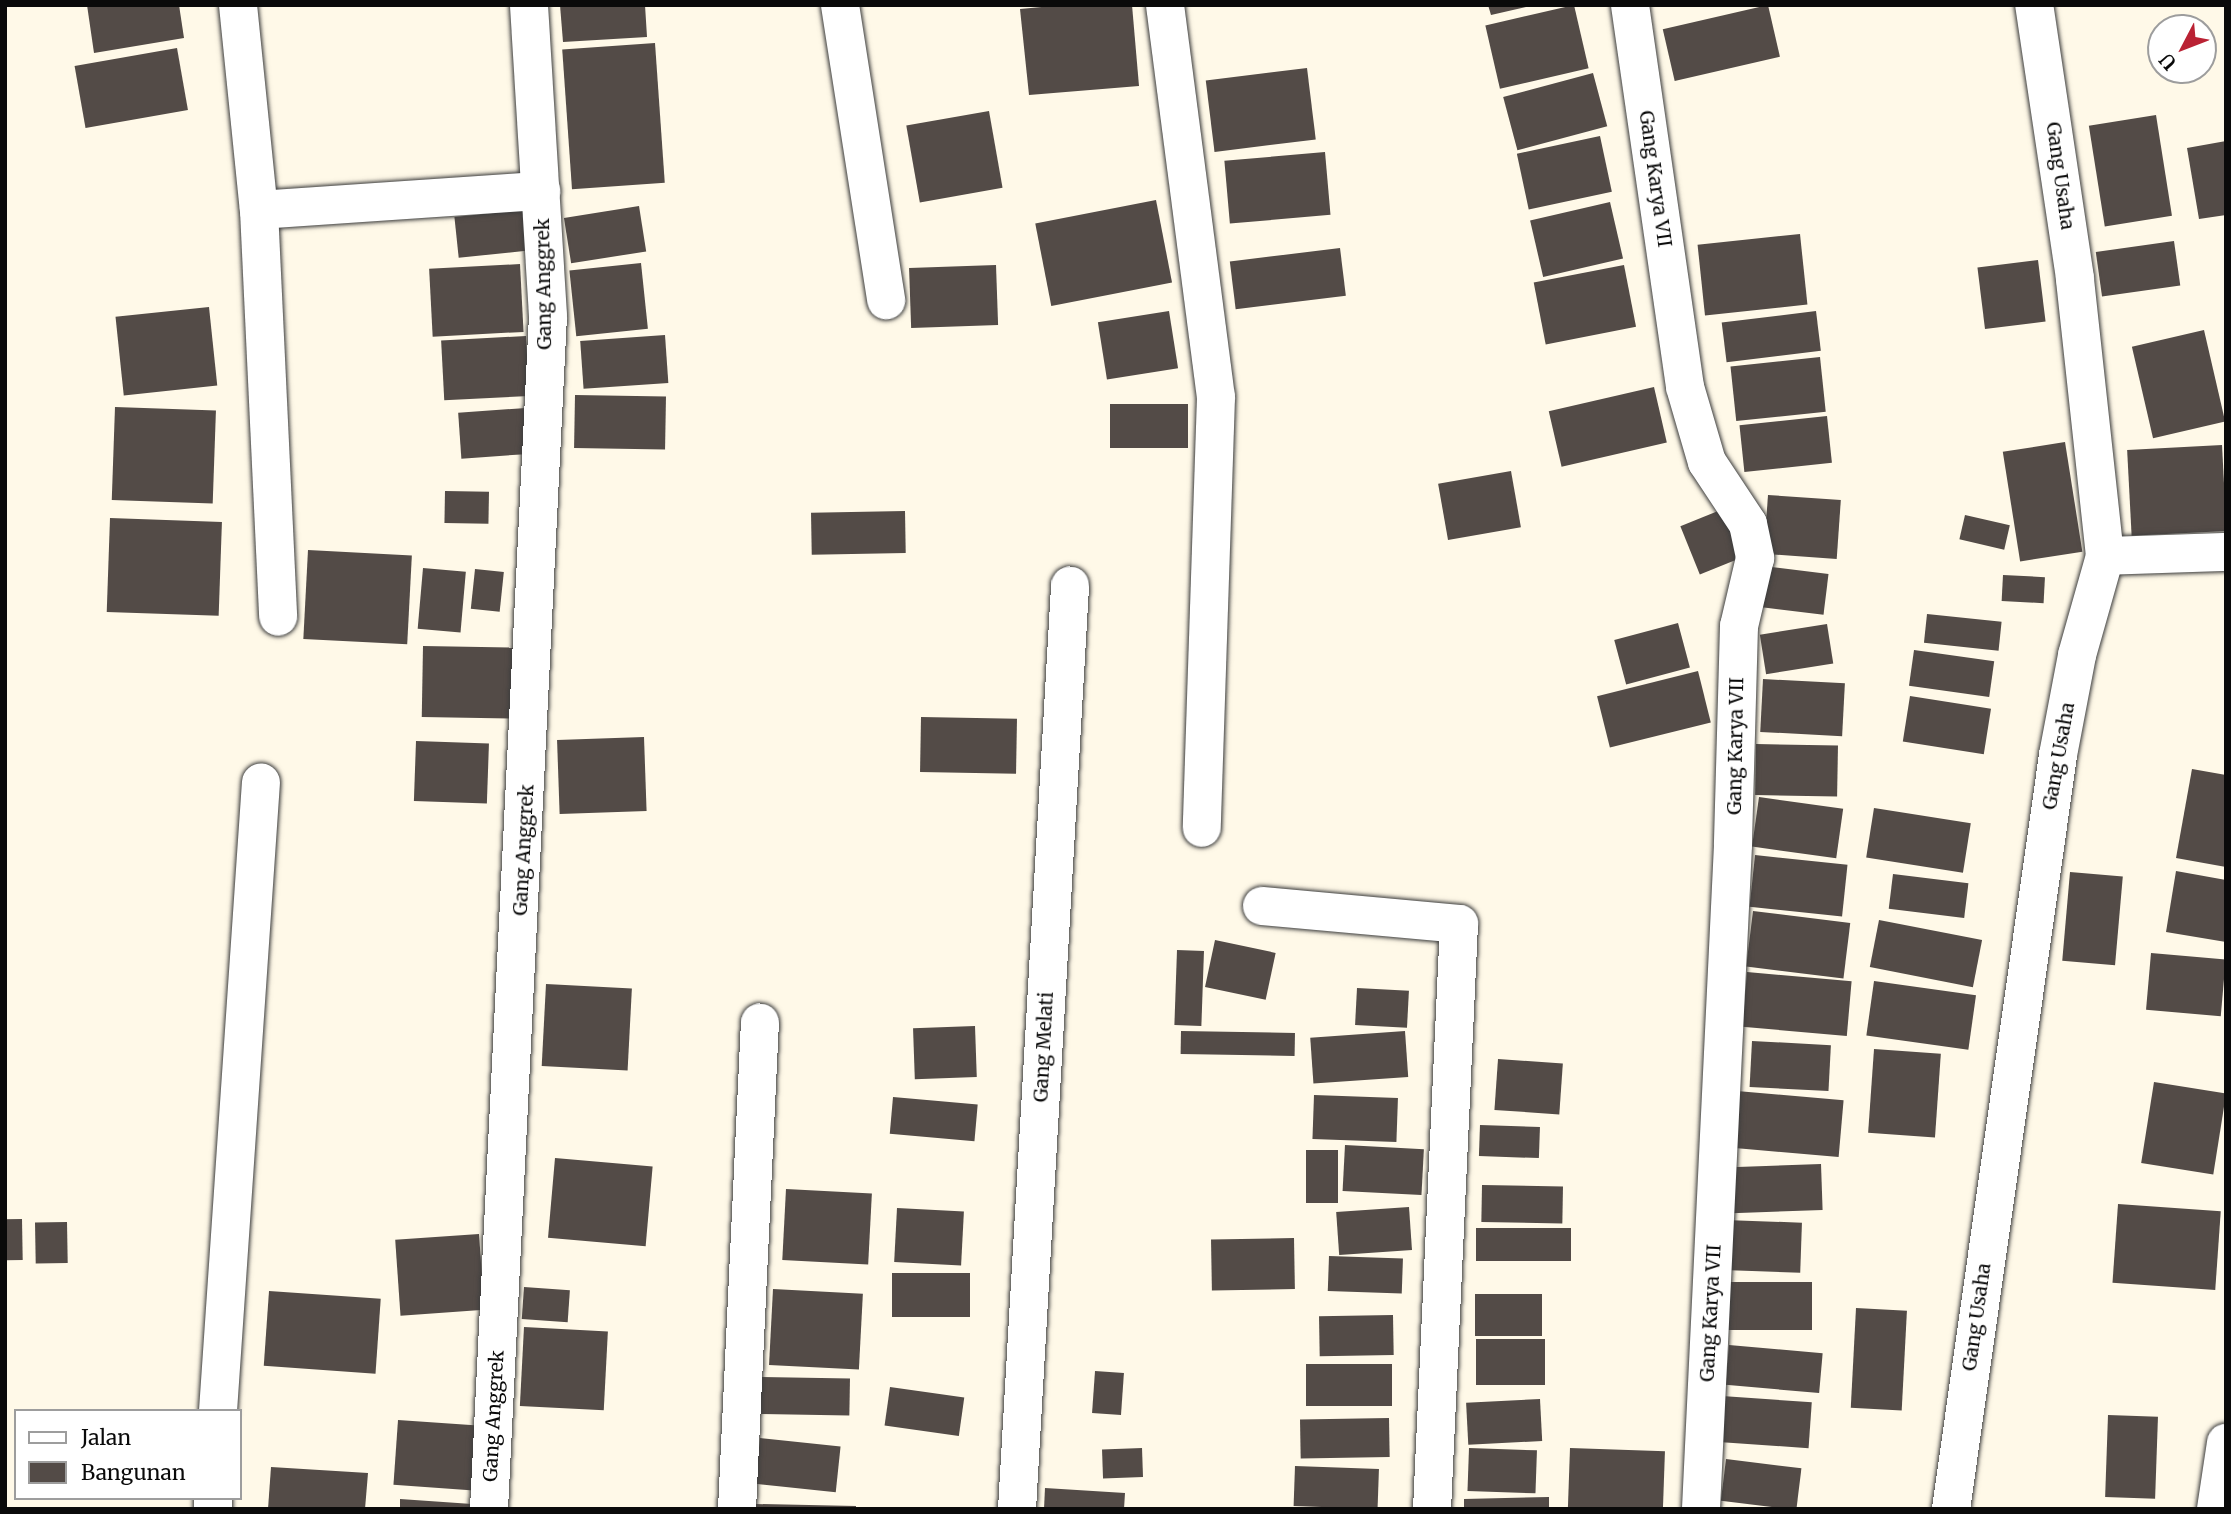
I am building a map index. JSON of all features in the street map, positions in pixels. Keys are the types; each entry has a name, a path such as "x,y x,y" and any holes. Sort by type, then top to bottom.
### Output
{"street":[{"path":"238,5 259,210 278,617"},
{"name":"Gang Anggrek","path":"489,1509 548,316 529,5"},
{"path":"841,5 886,300"},
{"path":"1165,5 1216,397 1202,828"},
{"name":"Gang Karya VII","path":"1630,5 1685,387 1707,463 1748,524 1755,558 1739,626 1733,845 1701,1509"},
{"name":"Gang Usaha","path":"1951,1509 2058,755 2077,654 2105,556 2075,278 2034,5"},
{"path":"259,210 541,191"},
{"path":"2105,556 2226,552"},
{"name":"Gang Melati","path":"1017,1509 1070,586"},
{"path":"218,1409 261,782"},
{"path":"1262,906 1459,925 1432,1509"},
{"path":"737,1509 760,1023"},
{"path":"2216,1509 2226,1443"}],"building":[{"path":"87,5 179,5 184,38 94,53"},
{"path":"560,5 645,5 647,37 563,42"},
{"path":"1063,5 1132,5 1139,86 1029,95 1020,9"},
{"path":"1488,5 1530,5 1530,6 1491,15"},
{"path":"1574,5 1589,68 1500,89 1485,25"},
{"path":"1768,5 1780,57 1675,81 1663,29"},
{"path":"655,43 665,183 572,189 562,49"},
{"path":"177,48 188,110 86,128 75,66"},
{"path":"1307,68 1316,139 1215,152 1206,80"},
{"path":"1593,73 1607,126 1517,150 1503,97"},
{"path":"989,111 1003,188 920,202 906,126"},
{"path":"2156,115 2172,216 2105,226 2089,126"},
{"path":"1600,136 1612,192 1529,209 1517,154"},
{"path":"2226,141 2226,215 2199,219 2187,148"},
{"path":"1325,152 1330,215 1230,224 1224,161"},
{"path":"1156,200 1172,282 1051,306 1035,223"},
{"path":"1610,202 1623,259 1543,277 1530,220"},
{"path":"639,206 646,251 571,263 564,218"},
{"path":"531,209 535,250 459,258 454,217"},
{"path":"1800,234 1807,305 1705,315 1698,245"},
{"path":"2174,241 2180,286 2102,297 2096,252"},
{"path":"1340,248 1346,296 1236,309 1230,262"},
{"path":"2038,260 2046,322 1985,329 1977,267"},
{"path":"641,263 648,329 576,336 569,271"},
{"path":"520,264 524,332 433,337 429,269"},
{"path":"996,265 998,325 911,328 909,268"},
{"path":"1624,265 1636,327 1546,344 1534,283"},
{"path":"209,307 217,386 124,395 116,317"},
{"path":"1169,311 1178,368 1107,380 1098,322"},
{"path":"1816,311 1821,351 1727,362 1722,323"},
{"path":"2204,330 2225,422 2153,438 2132,347"},
{"path":"665,335 668,383 584,389 580,341"},
{"path":"526,336 529,396 444,400 441,340"},
{"path":"1820,357 1826,412 1736,421 1730,366"},
{"path":"1654,387 1667,443 1562,467 1549,411"},
{"path":"575,395 666,397 665,450 574,448"},
{"path":"1110,404 1188,404 1188,448 1110,448"},
{"path":"115,407 216,411 213,503 112,500"},
{"path":"526,408 529,454 461,459 458,413"},
{"path":"1827,416 1832,463 1744,472 1739,425"},
{"path":"2065,442 2082,552 2020,561 2003,452"},
{"path":"2222,445 2226,531 2132,536 2127,450"},
{"path":"1511,471 1521,527 1448,540 1438,484"},
{"path":"445,491 489,492 488,524 444,523"},
{"path":"1768,495 1841,500 1837,559 1764,554"},
{"path":"1723,509 1742,557 1700,574 1680,526"},
{"path":"905,511 906,553 812,555 811,513"},
{"path":"1965,515 2010,525 2004,550 1959,539"},
{"path":"110,518 222,522 219,616 107,612"},
{"path":"308,550 412,555 407,644 303,639"},
{"path":"1763,566 1829,574 1824,615 1758,607"},
{"path":"423,568 466,572 461,633 418,629"},
{"path":"475,569 504,572 500,612 471,609"},
{"path":"2003,575 2045,577 2044,603 2002,601"},
{"path":"1927,614 2002,622 1999,651 1924,643"},
{"path":"1678,623 1690,667 1626,685 1614,640"},
{"path":"1827,624 1833,664 1766,674 1760,635"},
{"path":"423,646 513,648 512,719 422,717"},
{"path":"1914,650 1994,661 1989,697 1909,686"},
{"path":"1698,671 1711,722 1610,748 1597,696"},
{"path":"1763,679 1845,683 1842,736 1760,732"},
{"path":"1910,696 1991,709 1984,754 1903,741"},
{"path":"921,717 1017,719 1016,774 920,772"},
{"path":"644,737 647,811 560,814 557,740"},
{"path":"416,741 489,744 487,804 414,801"},
{"path":"1756,744 1838,745 1837,796 1755,795"},
{"path":"2192,769 2226,775 2226,867 2176,858"},
{"path":"1759,797 1843,809 1836,858 1752,847"},
{"path":"1874,808 1971,823 1963,873 1866,857"},
{"path":"1755,855 1847,865 1842,916 1750,907"},
{"path":"2176,871 2226,880 2226,942 2166,932"},
{"path":"2070,872 2123,877 2115,965 2062,961"},
{"path":"1893,874 1968,883 1964,918 1889,909"},
{"path":"1753,911 1850,923 1843,979 1746,967"},
{"path":"1879,920 1982,940 1973,987 1870,967"},
{"path":"1215,940 1276,953 1266,1000 1205,987"},
{"path":"1177,950 1204,951 1201,1026 1174,1025"},
{"path":"2151,953 2226,960 2221,1016 2146,1010"},
{"path":"1747,972 1852,981 1847,1036 1742,1027"},
{"path":"1874,981 1976,995 1968,1050 1866,1035"},
{"path":"546,984 632,989 628,1070 542,1066"},
{"path":"1357,988 1409,991 1407,1028 1355,1025"},
{"path":"975,1026 977,1077 915,1079 913,1028"},
{"path":"1181,1031 1295,1033 1295,1056 1181,1054"},
{"path":"1405,1031 1408,1077 1313,1084 1310,1038"},
{"path":"1752,1041 1831,1045 1828,1091 1750,1087"},
{"path":"1874,1049 1941,1054 1935,1137 1868,1133"},
{"path":"1498,1059 1563,1064 1559,1114 1494,1110"},
{"path":"2154,1082 2226,1093 2213,1174 2141,1163"},
{"path":"1737,1091 1844,1100 1839,1157 1732,1148"},
{"path":"1314,1095 1398,1098 1396,1142 1312,1139"},
{"path":"893,1097 978,1104 974,1141 890,1134"},
{"path":"1480,1125 1540,1127 1539,1158 1479,1156"},
{"path":"1345,1145 1424,1149 1421,1195 1343,1191"},
{"path":"1306,1150 1338,1150 1338,1203 1306,1203"},
{"path":"555,1158 653,1167 646,1246 548,1238"},
{"path":"1821,1164 1823,1210 1732,1213 1730,1167"},
{"path":"1482,1185 1563,1186 1562,1223 1481,1222"},
{"path":"786,1189 872,1194 868,1264 782,1260"},
{"path":"2118,1204 2221,1211 2215,1290 2112,1283"},
{"path":"1409,1207 1412,1250 1339,1255 1336,1212"},
{"path":"897,1208 964,1212 961,1265 894,1262"},
{"path":"5,1219 22,1219 23,1260 6,1260"},
{"path":"1725,1220 1802,1223 1800,1273 1723,1270"},
{"path":"67,1222 68,1263 36,1264 35,1223"},
{"path":"1476,1228 1571,1228 1571,1261 1476,1261"},
{"path":"479,1234 484,1310 401,1316 395,1240"},
{"path":"1294,1238 1295,1289 1212,1290 1211,1239"},
{"path":"1329,1256 1403,1259 1402,1294 1328,1291"},
{"path":"892,1273 970,1273 970,1317 892,1317"},
{"path":"1725,1282 1812,1282 1812,1330 1725,1330"},
{"path":"524,1287 570,1290 568,1322 522,1319"},
{"path":"773,1289 863,1294 859,1370 769,1365"},
{"path":"269,1291 381,1299 375,1374 264,1366"},
{"path":"1475,1294 1542,1294 1542,1336 1475,1336"},
{"path":"1856,1308 1907,1311 1902,1411 1851,1408"},
{"path":"1393,1315 1394,1355 1320,1356 1319,1316"},
{"path":"524,1327 608,1331 604,1410 520,1406"},
{"path":"1476,1339 1545,1339 1545,1385 1476,1385"},
{"path":"1729,1345 1823,1353 1819,1393 1726,1385"},
{"path":"1306,1364 1392,1364 1392,1406 1306,1406"},
{"path":"1095,1371 1124,1373 1121,1415 1092,1413"},
{"path":"761,1377 850,1379 849,1416 760,1414"},
{"path":"890,1387 964,1397 959,1436 885,1426"},
{"path":"1722,1396 1812,1402 1809,1448 1719,1442"},
{"path":"1540,1399 1542,1441 1468,1445 1466,1403"},
{"path":"2108,1415 2158,1417 2155,1499 2105,1497"},
{"path":"1389,1418 1390,1457 1301,1459 1300,1420"},
{"path":"398,1420 489,1426 484,1491 393,1485"},
{"path":"760,1438 841,1446 836,1492 755,1484"},
{"path":"1142,1448 1143,1477 1103,1478 1102,1449"},
{"path":"1469,1448 1537,1450 1535,1493 1467,1491"},
{"path":"1570,1448 1665,1451 1663,1509 1568,1509"},
{"path":"1726,1459 1801,1468 1796,1509 1721,1501"},
{"path":"1295,1466 1379,1469 1378,1509 1294,1506"},
{"path":"271,1467 368,1473 365,1509 268,1509"},
{"path":"1045,1488 1125,1493 1124,1509 1044,1509"},
{"path":"1549,1497 1549,1509 1464,1509 1464,1499"},
{"path":"400,1499 472,1504 472,1509 400,1509"},
{"path":"756,1504 856,1506 856,1509 756,1509"}]}
